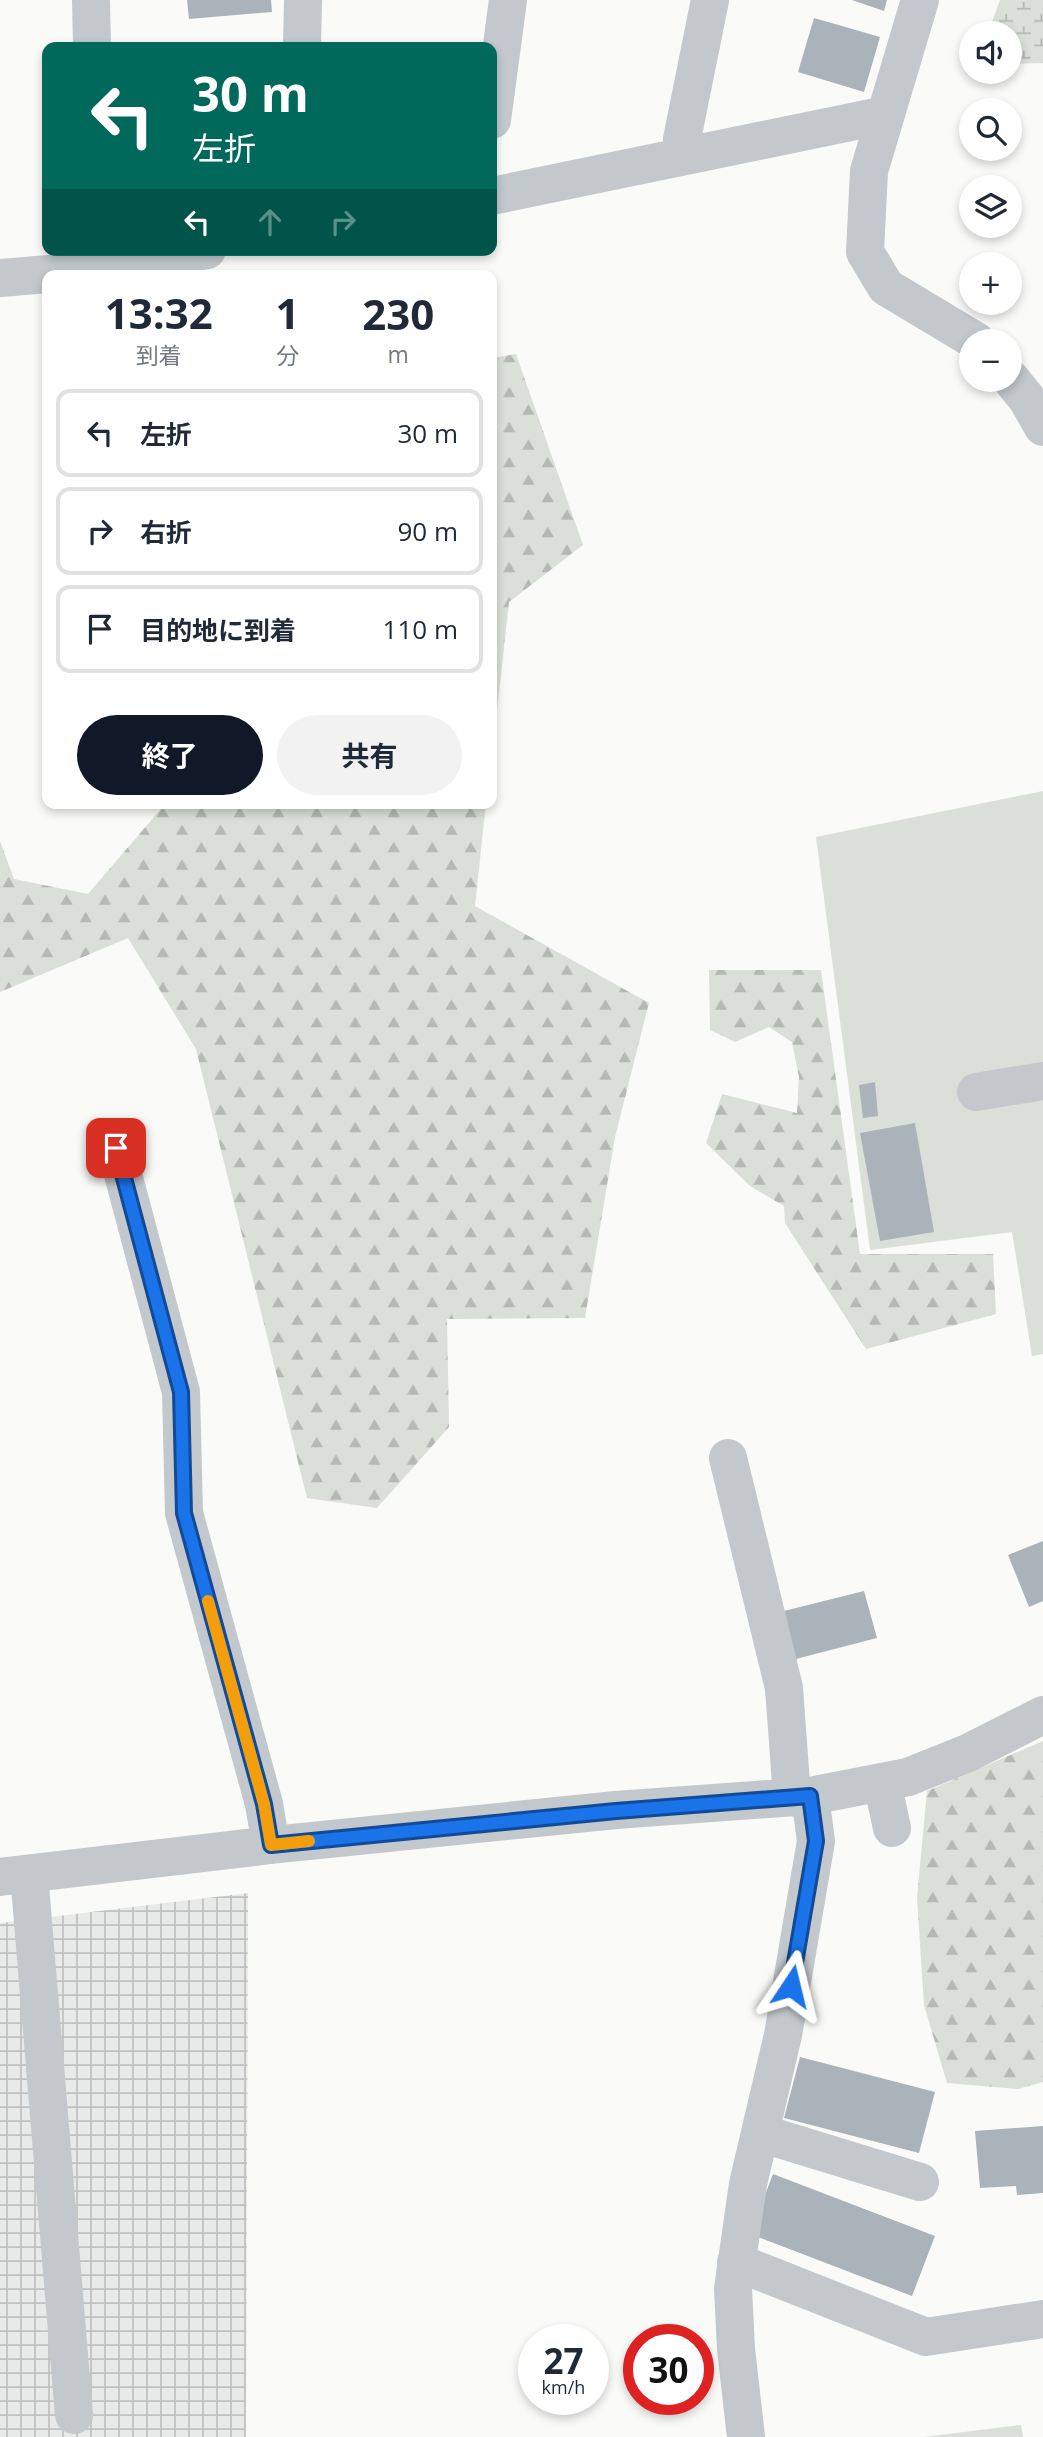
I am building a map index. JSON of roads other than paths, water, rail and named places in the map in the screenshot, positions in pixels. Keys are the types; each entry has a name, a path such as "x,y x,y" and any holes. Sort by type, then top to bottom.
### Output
{"street":[{"path":"92,0 92,42"},
{"path":"302,42 303,0"},
{"path":"497,82 508,0"},
{"path":"685,156 682,139 710,0"},
{"path":"920,0 869,171 865,252 886,287 959,331"},
{"path":"497,195 885,115"},
{"path":"43,270 97,260 141,256"},
{"path":"0,278 42,270"},
{"path":"1021,392 1043,427"},
{"path":"975,1092 1043,1081"},
{"path":"116,1148 181,1392 184,1513 264,1804 271,1845"},
{"path":"728,1458 784,1688 801,1796 816,1841 783,2035 748,2184 736,2262 733,2289 736,2348 746,2437"},
{"path":"74,2415 14,1875 271,1845 801,1796 908,1777 968,1753 1043,1715"},
{"path":"882,1782 892,1828"},
{"path":"760,2133 920,2182"},
{"path":"736,2262 926,2337 1043,2319"}]}
